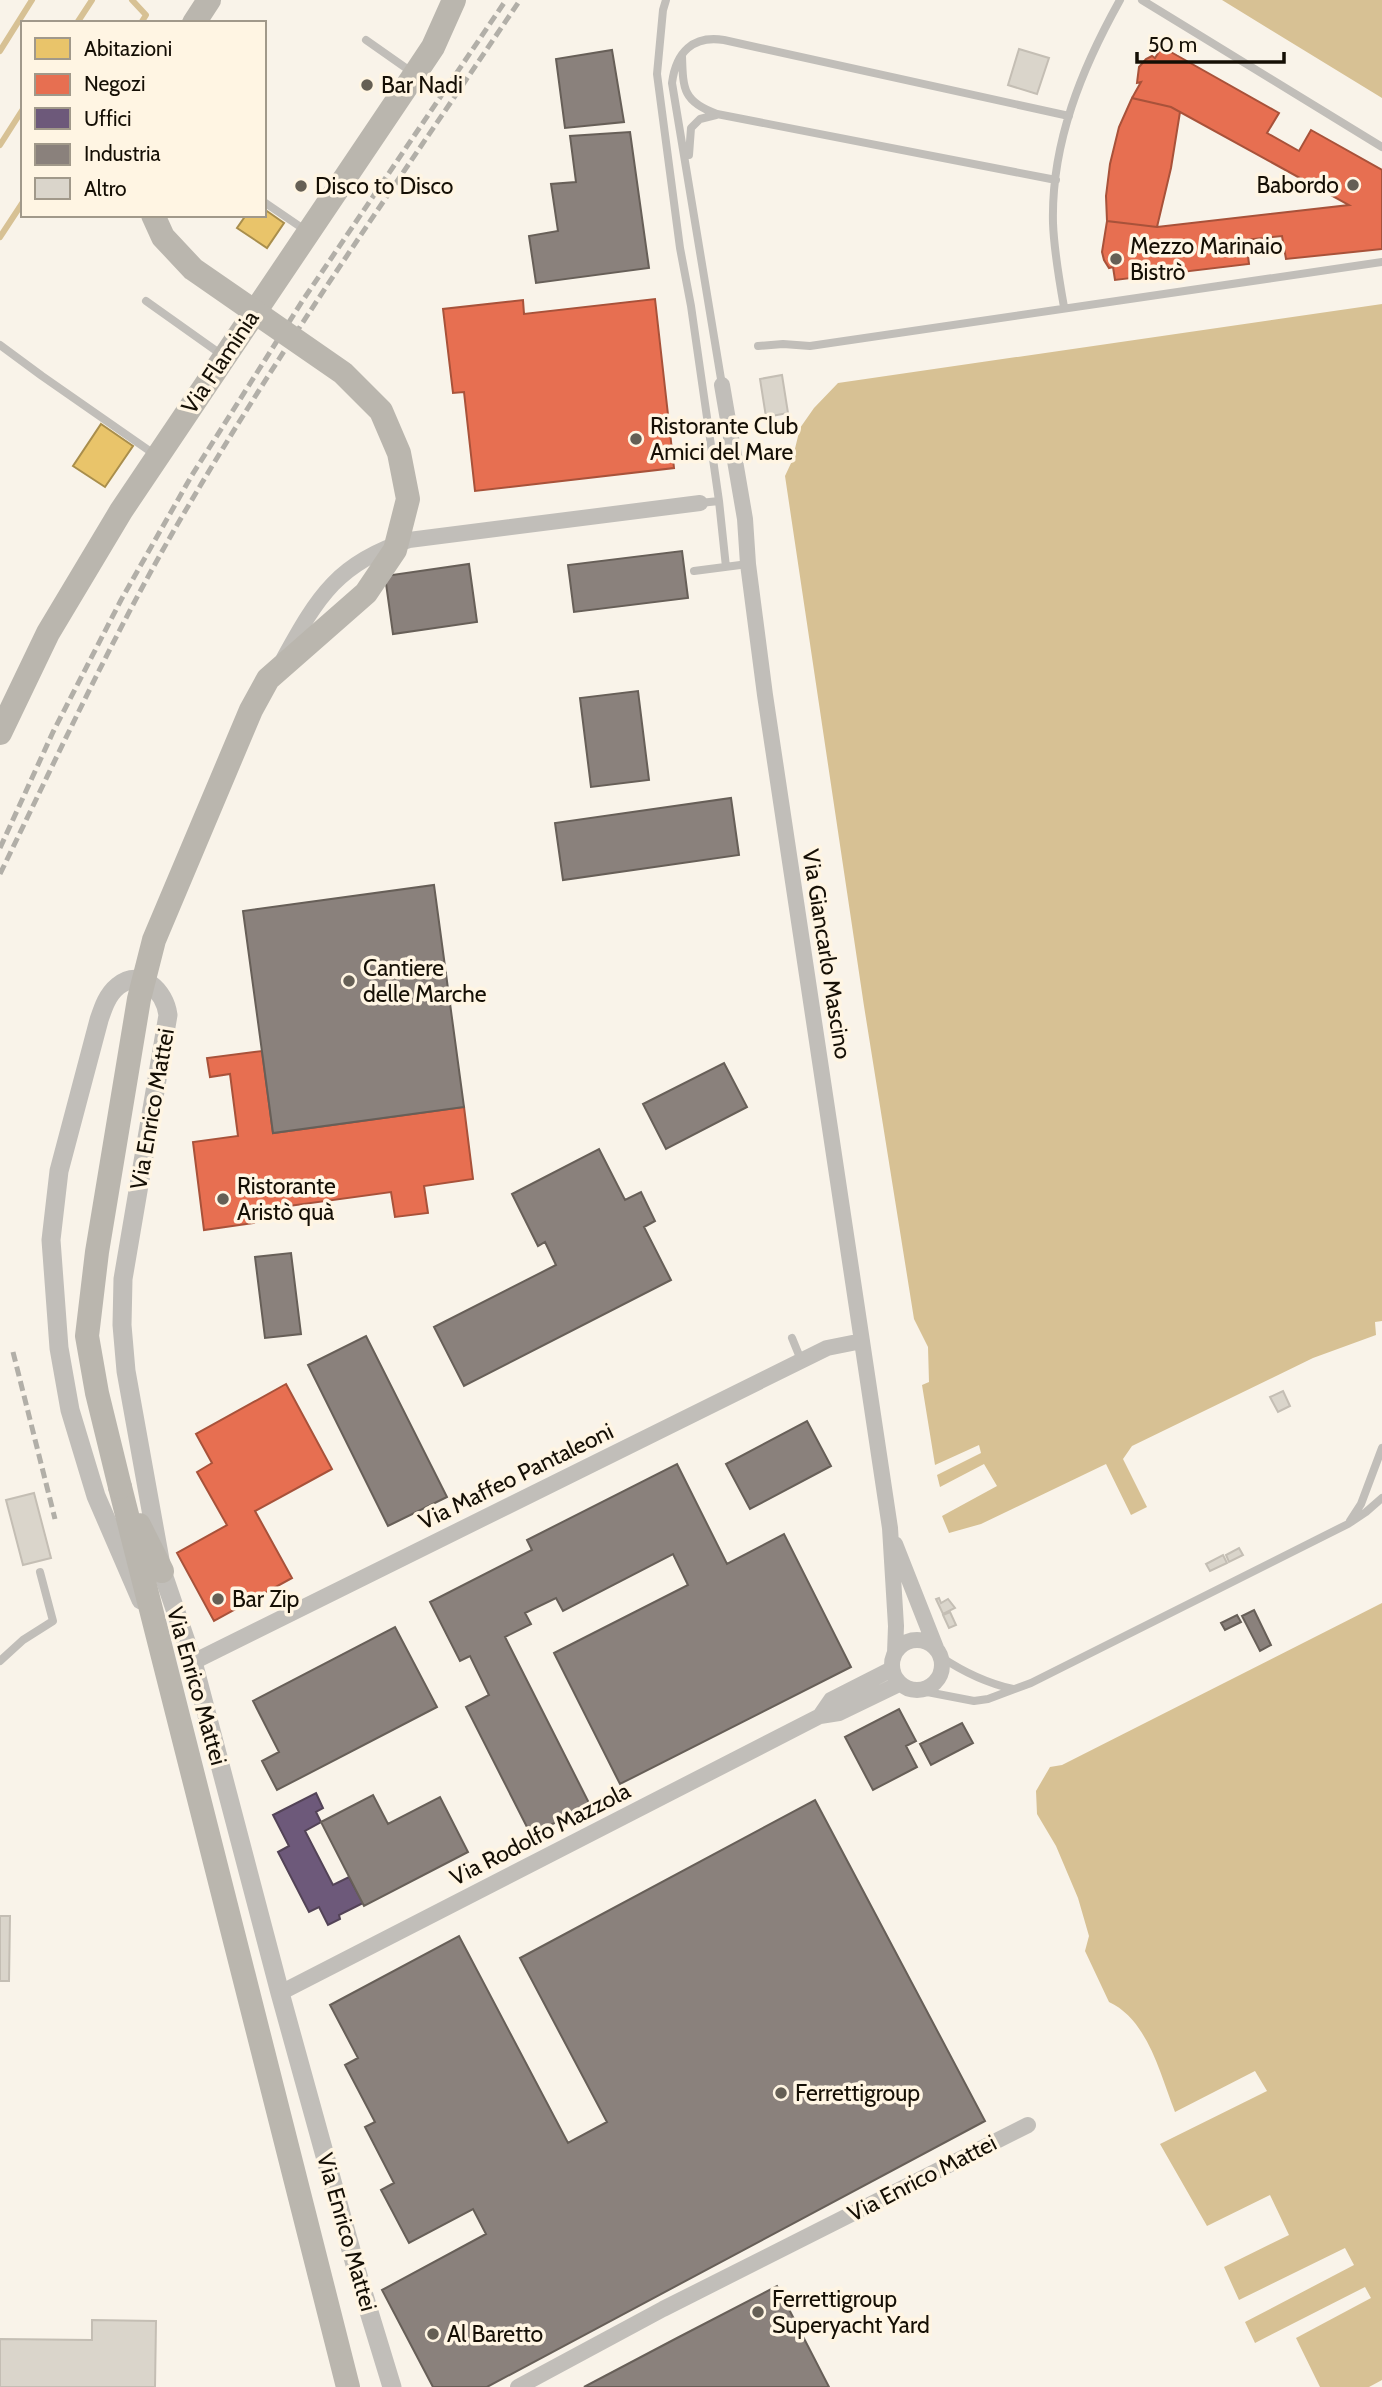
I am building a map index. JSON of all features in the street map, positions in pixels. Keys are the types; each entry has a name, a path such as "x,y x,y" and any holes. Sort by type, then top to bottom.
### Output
{"main road":[{"path":"195,21 209,0"},
{"name":"Via Flaminia","path":"0,733 65,602 157,456 433,47 454,0"},
{"name":"Via Enrico Mattei","path":"154,217 163,237 193,269 343,373 381,411 399,453 408,499 396,550 366,593 268,679 251,710 154,940 139,999 90,1297 87,1336 97,1394 154,1630 348,2387"},
{"path":"120,1487 162,1571"}],"street":[{"name":"Via Giancarlo Mascino","path":"722,386 742,500 767,709 890,1528 896,1626 895,1669"},
{"path":"144,981 283,660 314,608 338,579 356,563 384,548 409,540 700,503"},
{"name":"Via Enrico Mattei","path":"154,1630 100,1506 70,1410 60,1348 51,1240 59,1171 99,1020 107,999 125,981 144,981 152,985 166,1001 168,1015 123,1279 122,1325 126,1371 162,1571 193,1662 280,1993 359,2279 392,2387"},
{"name":"Via Maffeo Pantaleoni","path":"193,1662 801,1360 827,1348 862,1341"},
{"name":"Via Giancarlo Mascino","path":"890,1528 939,1653"},
{"path":"919,1640 929,1643 939,1653 943,1668 939,1678 932,1686 922,1691 910,1690 895,1669 901,1646 909,1641 919,1640"},
{"name":"Via Rodolfo Mazzola","path":"280,1993 820,1716 831,1700 895,1669"},
{"name":"Via Enrico Mattei","path":"518,2387 675,2303 1028,2125"}],"lane":[{"path":"666,0 657,74 680,248 719,501 726,567"},
{"path":"1064,307 1053,221 1056,180 1069,116 1082,76 1120,0"},
{"path":"1142,0 1382,147"},
{"path":"722,386 672,83 674,68 688,47 709,38 724,40 1069,116"},
{"path":"366,40 415,74"},
{"path":"682,56 683,79 688,96 700,108 717,114 1056,180"},
{"path":"690,186 688,142 691,128 700,119 717,114"},
{"path":"266,203 309,232"},
{"path":"758,346 810,346 1382,262"},
{"path":"146,301 224,357"},
{"path":"0,345 157,456"},
{"path":"700,503 719,501"},
{"path":"694,571 748,564"},
{"path":"792,1338 801,1360"},
{"path":"1348,1524 1361,1504 1382,1448"},
{"path":"922,1691 974,1701 1031,1684 1348,1524 1382,1497"},
{"path":"0,1661 23,1640 53,1621 40,1572"},
{"path":"939,1653 967,1675 1013,1689"}],"shaded area":[{"path":"1222,0 1382,0 1382,98"},
{"path":"1382,304 1382,1321 1375,1322 1376,1335 1313,1358 1132,1446 1123,1459 1147,1507 1131,1515 1106,1464 981,1524 949,1533 942,1516 997,1486 984,1464 940,1487 937,1475 981,1453 979,1445 935,1465 922,1385 929,1382 928,1347 914,1319 785,476 792,461 800,428 814,408 838,383"},
{"path":"1382,1603 1382,2380 1369,2387 1320,2387 1296,2338 1371,2298 1365,2287 1255,2343 1245,2322 1354,2265 1345,2248 1239,2300 1224,2267 1289,2235 1270,2195 1207,2226 1160,2144 1267,2091 1255,2071 1175,2112 1158,2065 1143,2035 1134,2021 1109,2002 1085,1951 1089,1936 1078,1898 1056,1846 1037,1814 1036,1791 1050,1767 1062,1765"}],"building: Abitazioni":[{"path":"266,210 284,223 267,248 237,228 245,217 266,217"},
{"path":"101,424 133,446 105,487 73,466"}],"building: Negozi":[{"path":"1162,47 1279,113 1267,133 1299,151 1311,130 1382,170 1382,249 1286,259 1282,236 1246,240 1249,264 1115,280 1113,267 1109,268 1102,252 1107,221 1157,227 1349,205 1171,107 1132,98 1141,82 1137,83 1139,67 1146,59 1152,56 1155,58"},
{"path":"1132,98 1171,107 1180,112 1171,168 1157,227 1107,221 1106,196 1110,164 1119,127"},
{"path":"655,299 674,468 475,491 464,392 453,393 443,309 523,300 524,314"},
{"path":"262,1051 273,1133 464,1107 473,1179 424,1186 428,1213 395,1217 391,1192 252,1211 254,1223 204,1230 193,1142 238,1136 230,1074 210,1077 207,1058"},
{"path":"286,1384 332,1469 255,1511 292,1578 214,1621 177,1553 227,1525 197,1472 212,1463 196,1434"}],"building: Uffici":[{"path":"316,1793 323,1808 316,1812 321,1822 305,1831 333,1885 349,1877 363,1903 339,1915 340,1919 328,1925 319,1907 309,1912 278,1852 289,1846 273,1815"}],"building: Industria":[{"path":"612,50 624,122 565,128 556,59"},
{"path":"630,132 649,268 536,283 529,236 558,231 551,184 576,182 570,136"},
{"path":"682,551 688,598 574,612 568,565"},
{"path":"469,564 477,622 393,634 385,576"},
{"path":"638,691 649,780 591,787 580,698"},
{"path":"731,798 739,855 563,880 555,823"},
{"name":"Cantiere delle Marche","path":"434,885 464,1107 273,1133 243,911"},
{"path":"724,1063 747,1107 666,1149 643,1104"},
{"path":"599,1149 625,1200 641,1192 655,1221 644,1227 671,1280 464,1386 434,1327 556,1265 545,1242 538,1246 512,1194"},
{"path":"291,1253 301,1334 265,1338 255,1257"},
{"path":"366,1336 447,1497 388,1526 308,1365"},
{"path":"807,1421 831,1466 750,1509 726,1464"},
{"path":"677,1464 727,1564 784,1534 851,1667 620,1784 554,1653 688,1585 673,1554 563,1611 556,1598 525,1613 531,1624 505,1637 590,1805 531,1835 466,1707 489,1695 470,1656 460,1661 430,1602 532,1550 527,1540"},
{"path":"1254,1610 1271,1645 1260,1651 1242,1616"},
{"path":"1237,1615 1241,1622 1225,1630 1221,1623"},
{"path":"395,1627 437,1707 277,1790 262,1761 279,1752 253,1701"},
{"path":"899,1709 916,1741 906,1746 917,1767 873,1790 845,1737"},
{"path":"962,1723 973,1743 931,1765 920,1744"},
{"path":"373,1795 388,1824 440,1797 468,1852 364,1906 321,1822"},
{"name":"Ferrettigroup","path":"815,1800 985,2121 487,2387 433,2387 382,2290 486,2234 473,2209 409,2243 381,2190 394,2183 365,2127 375,2122 345,2065 358,2058 330,2005 459,1936 568,2143 607,2122 520,1958"},
{"name":"Ferrettigroup Superyacht Yard","path":"777,2286 829,2387 584,2387 677,2338"}],"building: Altro":[{"path":"1019,49 1049,58 1037,94 1008,85"},
{"path":"782,375 788,413 766,417 760,379"},
{"path":"1283,1391 1290,1406 1278,1412 1270,1397"},
{"path":"34,1493 51,1558 23,1565 6,1500"},
{"path":"1239,1548 1243,1555 1229,1562 1226,1555"},
{"path":"1223,1555 1227,1563 1210,1571 1206,1564"},
{"path":"939,1598 941,1603 948,1599 955,1608 943,1614 936,1599"},
{"path":"950,1612 956,1625 949,1628 943,1615"},
{"path":"0,1916 10,1916 9,1981 0,1981"},
{"path":"92,2320 156,2321 155,2387 0,2387 0,2339 92,2340"}],"waterway":[{"path":"0,51 32,0"},
{"path":"78,21 92,0"},
{"path":"132,0 146,15 142,21"},
{"path":"0,145 21,112"},
{"path":"0,237 21,205"}],"railway":[{"path":"0,848 53,732 121,600 192,475 303,300 506,0"},
{"path":"0,874 115,640 190,503 310,312 520,0"},
{"path":"13,1352 55,1519"}],"place":[{"name":"Bar Nadi","path":"367,85"},
{"name":"Babordo","path":"1353,185"},
{"name":"Disco to Disco","path":"301,186"},
{"name":"Mezzo Marinaio Bistrò","path":"1116,259"},
{"name":"Ristorante Club Amici del Mare","path":"636,439"},
{"name":"Cantiere delle Marche","path":"349,981"},
{"name":"Ristorante Aristò quà","path":"223,1199"},
{"name":"Bar Zip","path":"218,1599"},
{"name":"Ferrettigroup","path":"781,2093"},
{"name":"Ferrettigroup Superyacht Yard","path":"758,2312"},
{"name":"Al Baretto","path":"433,2334"}]}
